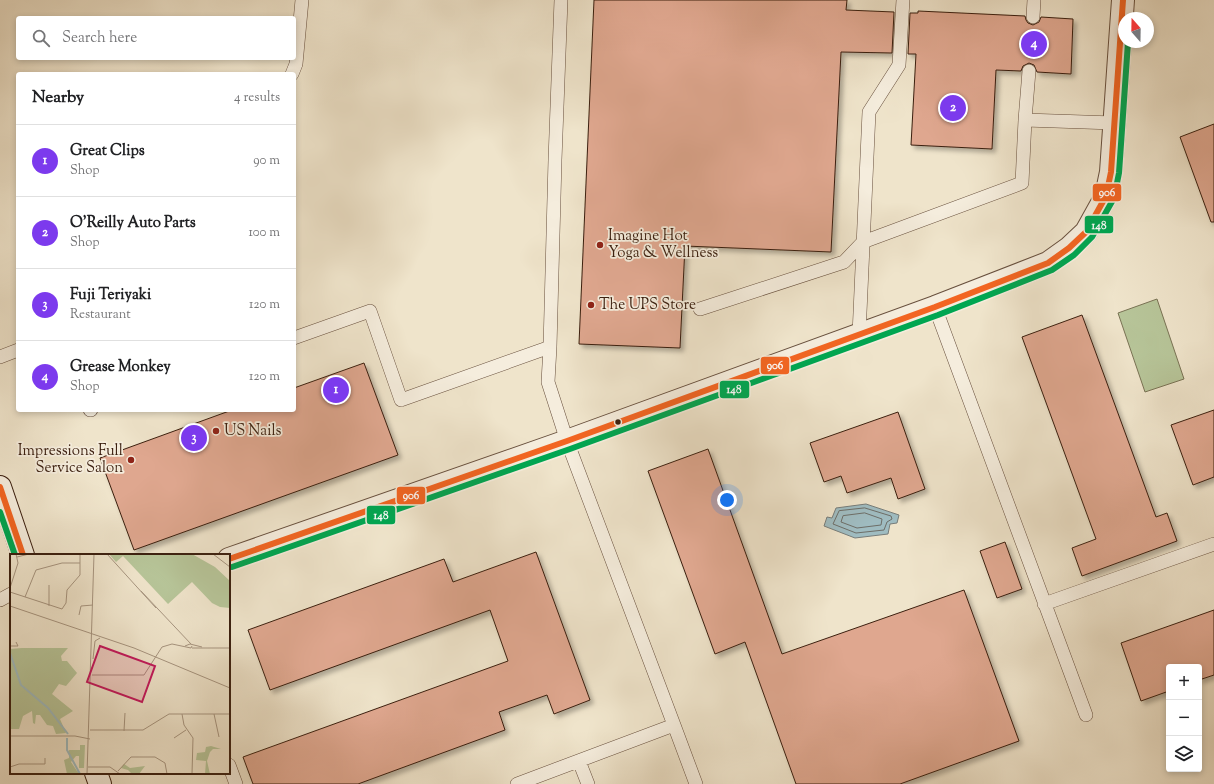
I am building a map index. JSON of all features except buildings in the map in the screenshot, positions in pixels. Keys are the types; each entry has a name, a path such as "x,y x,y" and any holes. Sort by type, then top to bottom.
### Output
{"street":[{"path":"230,559 567,441 936,307 1048,263 1069,248 1086,232 1106,196 1111,172 1123,0"},
{"path":"0,487 23,554"},
{"path":"96,774 100,784"}],"lane":[{"path":"293,72 296,64 302,0"},
{"path":"561,0 548,382 567,441 696,784"},
{"path":"859,335 869,112 899,65 903,0"},
{"path":"1033,16 1034,0"},
{"path":"700,309 844,262 863,242 1022,183 1029,72"},
{"path":"1026,120 1114,123"},
{"path":"936,307 1086,715"},
{"path":"296,337 370,311 401,400 550,347"},
{"path":"0,357 16,351"},
{"path":"1044,604 1214,544"},
{"path":"0,600 10,595"},
{"path":"517,784 674,725"},
{"path":"579,761 588,784"},
{"path":"230,768 236,784"}],"green space":[{"path":"1157,299 1184,379 1145,392 1118,313"}],"water":[{"path":"866,504 899,515 897,523 890,524 888,534 855,538 824,526 827,517 832,518 836,508"}],"transit line":[{"name":"906","path":"230,559 567,441 935,307 1048,263 1069,248 1086,232 1106,196 1111,172 1123,0"},
{"name":"148","path":"232,567 570,449 938,315 1052,270 1074,255 1092,237 1114,198 1119,173 1128,48"},
{"name":"906","path":"0,487 23,554"},
{"name":"148","path":"0,512 15,554"}],"place":[{"name":"Grease Monkey","path":"1034,44"},
{"name":"O'Reilly Auto Parts","path":"953,108"},
{"name":"Imagine Hot Yoga & Wellness","path":"600,245"},
{"name":"The UPS Store","path":"591,305"},
{"name":"Great Clips","path":"336,390"},
{"name":"US Nails","path":"216,431"},
{"name":"Fuji Teriyaki","path":"194,438"},
{"name":"Impressions Full Service Salon","path":"131,460"}]}
